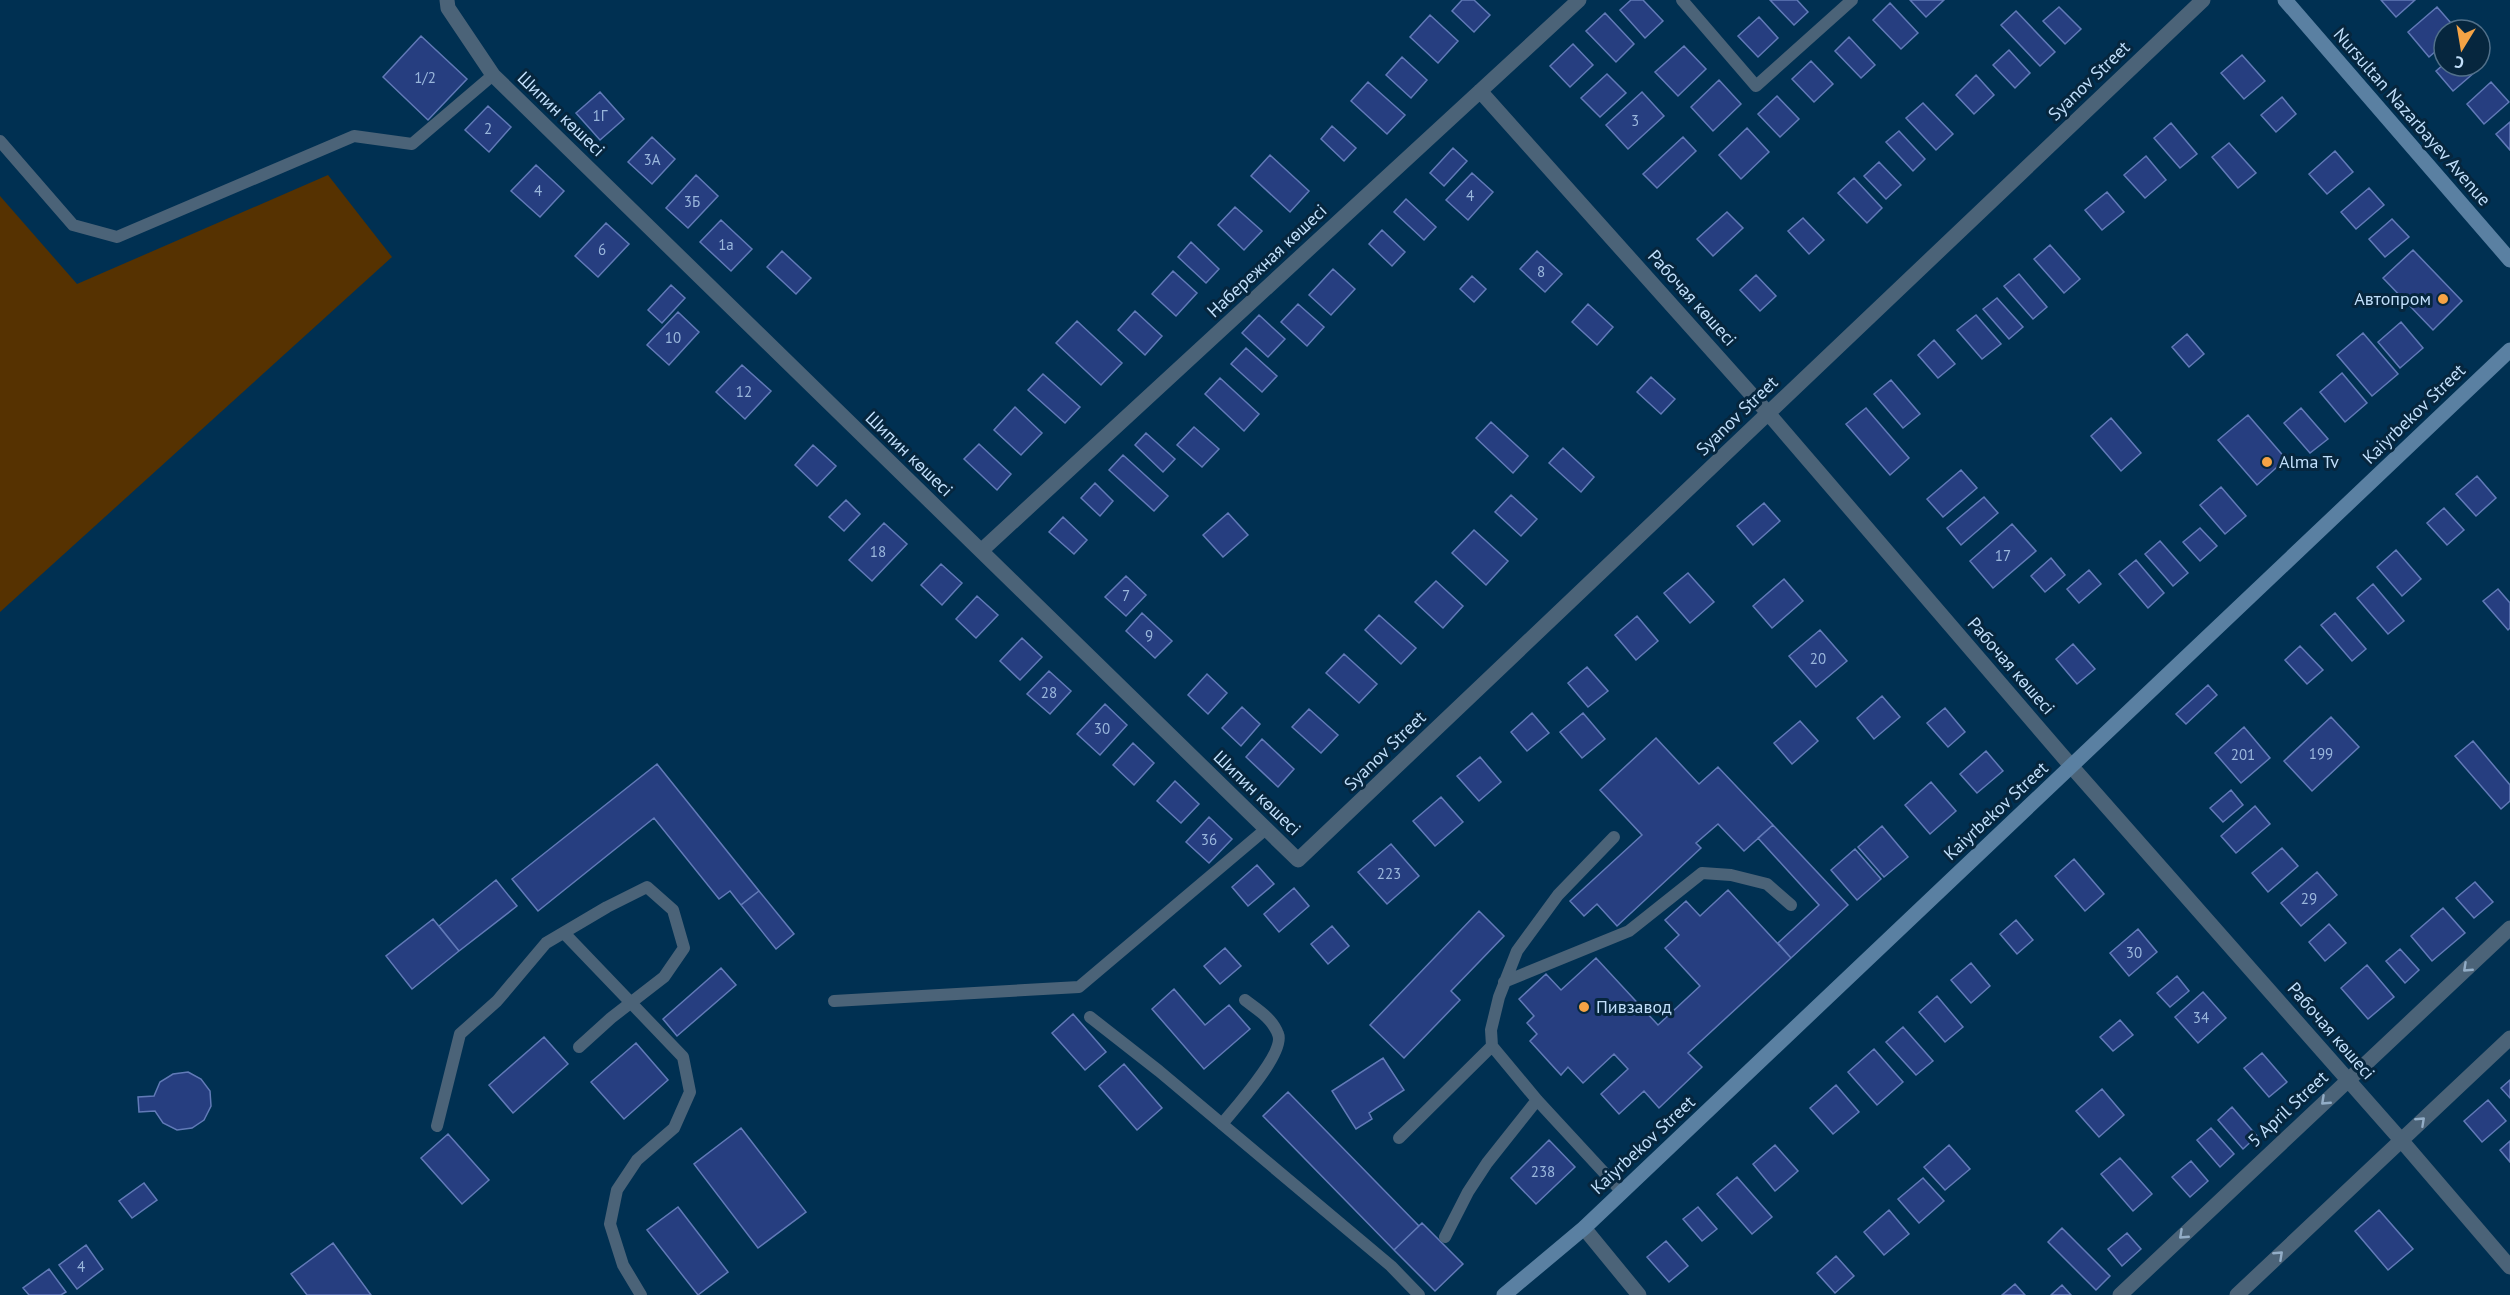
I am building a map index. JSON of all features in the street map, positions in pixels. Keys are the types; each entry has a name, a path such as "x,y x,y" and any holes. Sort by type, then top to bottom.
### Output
{"main road":[{"name":"Nursultan Nazarbayev Avenue","path":"2285,0 2510,260"},
{"name":"Kaiyrbekov Street","path":"1504,1295 1584,1228 2510,350"}],"street":[{"name":"Шипин көшесі","path":"447,0 448,8 493,75 1298,860"},
{"name":"Набережная көшесі","path":"981,551 1579,0"},
{"name":"Syanov Street","path":"1298,860 2203,0"},
{"name":"Рабочая көшесі","path":"1480,91 1768,413 2072,767 2510,1267"},
{"name":"5 April Street","path":"2120,1295 2510,928"},
{"path":"2236,1295 2510,1038"},
{"path":"1584,1228 1639,1295"}],"lane":[{"path":"1682,0 1756,86 1852,0"},
{"path":"0,141 73,225 117,237 354,136 412,144 493,75"},
{"path":"834,1001 1079,987 1266,829"},
{"path":"1614,837 1558,895 1516,951 1504,982 1491,1030 1492,1046 1537,1100 1622,1192"},
{"path":"1504,982 1629,931 1702,873 1731,875 1767,884 1791,905"},
{"path":"437,1125 460,1034 496,1001 546,943 647,887 673,910 684,948 664,976 579,1047"},
{"path":"564,933 683,1057 690,1092 674,1128 637,1160 616,1190 610,1224 623,1265 640,1295"},
{"path":"1222,1124 1279,1048 1279,1036 1268,1017 1245,1000"},
{"path":"1090,1017 1391,1266 1419,1295"},
{"path":"1400,1138 1492,1046"},
{"path":"1445,1237 1468,1192 1487,1163 1537,1100"}],"shaded area":[{"path":"328,175 392,257 0,612 0,196 77,284"}],"building":[{"path":"1462,0 1474,0 1490,15 1474,32 1452,11"},
{"path":"1631,0 1643,0 1663,21 1645,38 1620,10"},
{"path":"1770,0 1797,0 1808,12 1794,25"},
{"path":"1910,0 1944,0 1926,17"},
{"path":"2381,0 2415,0 2396,17"},
{"path":"1890,3 1918,33 1901,49 1873,20"},
{"path":"2059,7 2081,29 2065,44 2043,21"},
{"path":"2437,7 2447,18 2432,18 2432,54 2429,57 2408,32"},
{"path":"2016,11 2055,52 2040,66 2001,25"},
{"path":"1605,13 1634,44 1616,62 1586,31"},
{"path":"1430,15 1458,41 1438,63 1410,37"},
{"path":"1759,17 1778,38 1758,57 1738,36"},
{"path":"421,36 467,79 428,120 383,77"},
{"path":"1849,37 1875,65 1861,78 1835,51"},
{"path":"1573,44 1593,65 1570,87 1550,66"},
{"path":"1684,46 1706,69 1678,96 1655,72"},
{"path":"2009,50 2030,73 2015,88 1993,65"},
{"path":"2242,55 2265,81 2244,99 2221,73"},
{"path":"1402,57 1427,80 1411,98 1386,75"},
{"path":"1811,61 1833,84 1814,102 1792,79"},
{"path":"1607,74 1626,93 1600,117 1581,98"},
{"path":"1976,75 1994,95 1974,114 1956,95"},
{"path":"2442,78 2468,78 2453,91"},
{"path":"1719,80 1741,104 1713,131 1691,107"},
{"path":"1368,82 1405,115 1387,134 1351,101"},
{"path":"2491,82 2509,102 2484,124 2467,104"},
{"path":"600,92 624,119 600,140 576,113"},
{"path":"1642,92 1664,116 1628,149 1606,125"},
{"path":"1777,96 1799,119 1780,137 1758,114"},
{"path":"2282,97 2296,114 2276,132 2261,115"},
{"path":"1923,103 1953,134 1936,150 1906,118"},
{"path":"488,106 511,127 489,152 465,130"},
{"path":"2510,122 2510,150 2496,134"},
{"path":"2171,123 2197,154 2180,168 2154,138"},
{"path":"1332,126 1356,148 1344,161 1321,139"},
{"path":"1747,128 1769,152 1741,179 1719,155"},
{"path":"1899,131 1925,159 1913,171 1886,142"},
{"path":"652,137 675,159 652,184 628,162"},
{"path":"1683,137 1696,151 1657,188 1643,174"},
{"path":"2229,143 2256,173 2238,188 2212,157"},
{"path":"1453,148 1467,161 1444,186 1430,173"},
{"path":"2335,151 2353,172 2327,194 2309,174"},
{"path":"1270,155 1309,191 1290,212 1251,176"},
{"path":"2146,156 2166,180 2145,198 2124,175"},
{"path":"1879,162 1901,185 1886,199 1864,176"},
{"path":"536,165 564,191 540,217 511,191"},
{"path":"1472,173 1493,192 1468,220 1446,200"},
{"path":"696,175 718,196 688,228 666,208"},
{"path":"1854,178 1882,208 1867,223 1838,193"},
{"path":"2369,188 2384,205 2356,229 2341,212"},
{"path":"2107,192 2124,212 2102,230 2085,210"},
{"path":"1406,199 1436,227 1424,240 1394,212"},
{"path":"1235,207 1262,231 1244,250 1218,225"},
{"path":"1727,212 1743,228 1713,256 1697,239"},
{"path":"1803,218 1824,240 1809,254 1788,231"},
{"path":"2392,219 2409,237 2385,257 2369,239"},
{"path":"721,220 752,249 731,271 700,242"},
{"path":"606,223 629,244 598,277 575,256"},
{"path":"1382,230 1405,252 1392,266 1369,244"},
{"path":"1191,242 1219,269 1206,283 1178,257"},
{"path":"2050,245 2080,279 2064,293 2034,259"},
{"path":"2413,250 2462,301 2433,330 2383,278"},
{"path":"782,251 811,278 796,294 767,267"},
{"path":"1537,251 1562,274 1545,292 1520,269"},
{"path":"1333,269 1355,289 1331,315 1309,295"},
{"path":"1173,271 1197,293 1176,316 1152,294"},
{"path":"2019,274 2047,307 2033,319 2004,286"},
{"path":"1756,275 1776,296 1760,311 1740,290"},
{"path":"1472,276 1486,289 1474,302 1460,289"},
{"path":"671,285 685,298 662,323 648,310"},
{"path":"1997,298 2023,327 2009,339 1983,309"},
{"path":"1298,304 1324,327 1307,346 1281,322"},
{"path":"1588,304 1613,327 1597,345 1572,322"},
{"path":"1135,311 1162,336 1145,355 1118,330"},
{"path":"678,312 699,332 669,365 647,345"},
{"path":"1259,315 1285,339 1268,357 1242,333"},
{"path":"1976,315 2001,344 1982,359 1957,330"},
{"path":"1077,321 1122,363 1101,385 1056,343"},
{"path":"2401,322 2423,348 2400,368 2378,342"},
{"path":"2363,333 2398,374 2372,396 2337,355"},
{"path":"2187,334 2204,354 2189,367 2172,347"},
{"path":"1934,340 1955,364 1938,378 1918,355"},
{"path":"1246,348 1277,376 1262,392 1231,364"},
{"path":"742,365 771,391 745,419 716,392"},
{"path":"2342,373 2367,403 2345,422 2320,392"},
{"path":"1043,374 1080,407 1065,423 1028,390"},
{"path":"1651,377 1675,399 1661,414 1637,392"},
{"path":"1220,378 1259,414 1244,431 1205,394"},
{"path":"1891,380 1920,414 1903,428 1874,394"},
{"path":"1015,407 1042,433 1021,455 994,430"},
{"path":"1866,408 1909,458 1890,475 1846,424"},
{"path":"2301,408 2328,439 2310,453 2284,423"},
{"path":"2248,415 2286,459 2257,485 2218,440"},
{"path":"2111,418 2141,453 2121,471 2091,436"},
{"path":"1491,422 1528,456 1513,473 1476,438"},
{"path":"1194,427 1219,449 1202,467 1177,445"},
{"path":"1146,433 1175,459 1163,472 1135,445"},
{"path":"979,444 1011,474 997,490 964,459"},
{"path":"813,445 836,466 817,486 795,465"},
{"path":"1563,448 1594,477 1581,492 1549,463"},
{"path":"1123,455 1168,496 1154,511 1109,470"},
{"path":"1961,470 1977,488 1943,517 1927,499"},
{"path":"2477,476 2496,498 2476,516 2456,494"},
{"path":"1095,483 1113,501 1100,516 1081,498"},
{"path":"2221,487 2246,516 2225,534 2200,505"},
{"path":"1511,495 1537,519 1521,536 1495,512"},
{"path":"1984,497 1998,513 1961,545 1947,528"},
{"path":"846,500 860,514 844,531 829,517"},
{"path":"1764,503 1780,521 1753,545 1737,526"},
{"path":"2444,508 2464,530 2447,545 2427,523"},
{"path":"1228,513 1248,535 1223,557 1203,535"},
{"path":"1063,517 1087,540 1074,554 1049,532"},
{"path":"884,523 907,544 872,581 849,560"},
{"path":"2012,524 2036,551 1993,588 1970,561"},
{"path":"2200,528 2217,546 2200,561 2183,542"},
{"path":"1474,530 1508,561 1486,585 1452,553"},
{"path":"2160,541 2188,573 2173,586 2145,554"},
{"path":"2396,550 2421,579 2402,596 2377,567"},
{"path":"2051,558 2065,575 2045,592 2031,576"},
{"path":"2136,560 2164,593 2148,608 2119,574"},
{"path":"941,564 962,583 942,605 921,585"},
{"path":"2089,570 2101,584 2079,603 2067,589"},
{"path":"1688,573 1714,602 1690,623 1664,593"},
{"path":"1126,576 1146,595 1126,616 1105,597"},
{"path":"1784,579 1803,601 1772,628 1753,606"},
{"path":"1436,581 1463,606 1443,628 1415,602"},
{"path":"2373,584 2404,621 2388,634 2357,598"},
{"path":"2498,589 2510,603 2510,628 2508,630 2483,601"},
{"path":"977,596 998,615 976,638 956,619"},
{"path":"1142,613 1172,641 1155,658 1126,631"},
{"path":"2335,613 2366,649 2352,661 2321,625"},
{"path":"1379,615 1416,648 1401,664 1365,630"},
{"path":"1637,616 1658,641 1636,660 1615,635"},
{"path":"1820,630 1847,661 1816,687 1789,656"},
{"path":"1022,638 1042,657 1020,680 1000,661"},
{"path":"2073,644 2095,669 2077,684 2056,659"},
{"path":"2300,646 2323,670 2307,684 2285,660"},
{"path":"1344,654 1377,684 1359,703 1326,673"},
{"path":"1587,667 1608,691 1588,707 1568,683"},
{"path":"1049,671 1071,691 1050,714 1027,694"},
{"path":"1207,674 1227,693 1208,714 1188,695"},
{"path":"2208,685 2217,695 2186,724 2176,714"},
{"path":"1882,696 1900,717 1874,739 1857,718"},
{"path":"1105,704 1127,725 1100,755 1077,734"},
{"path":"1242,707 1260,724 1241,746 1222,728"},
{"path":"1945,708 1965,732 1948,747 1927,723"},
{"path":"1309,709 1338,735 1321,753 1292,727"},
{"path":"1532,713 1549,733 1527,751 1511,732"},
{"path":"1583,713 1605,739 1582,758 1560,732"},
{"path":"2331,717 2359,747 2312,791 2284,761"},
{"path":"1800,721 1818,741 1792,764 1774,743"},
{"path":"2244,727 2270,758 2241,783 2215,753"},
{"path":"1656,738 1699,784 1718,767 1773,825 1744,851 1718,824 1696,843 1701,848 1617,926 1597,904 1584,916 1570,901 1642,835 1600,790"},
{"path":"1262,739 1294,769 1278,787 1246,757"},
{"path":"2473,741 2510,785 2510,801 2501,809 2455,756"},
{"path":"1133,743 1154,763 1134,785 1113,765"},
{"path":"1986,751 2003,771 1977,793 1960,774"},
{"path":"1480,757 1501,782 1479,801 1457,776"},
{"path":"657,764 759,891 741,905 730,891 719,899 654,818 538,911 512,879"},
{"path":"1175,781 1199,804 1181,823 1157,801"},
{"path":"1931,782 1956,811 1930,834 1905,805"},
{"path":"2231,790 2243,805 2223,822 2210,808"},
{"path":"1441,797 1463,822 1435,846 1413,821"},
{"path":"2255,806 2270,824 2236,853 2221,836"},
{"path":"1209,817 1232,839 1209,863 1186,842"},
{"path":"1773,825 1848,905 1791,958 1778,943 1819,905 1758,838"},
{"path":"1882,826 1908,857 1884,877 1858,847"},
{"path":"1391,844 1419,876 1387,904 1358,872"},
{"path":"2282,848 2298,866 2268,892 2252,873"},
{"path":"1855,849 1881,879 1857,900 1831,870"},
{"path":"2074,859 2104,894 2085,911 2055,876"},
{"path":"1257,865 1274,884 1248,906 1232,887"},
{"path":"2317,872 2337,895 2301,926 2281,903"},
{"path":"496,880 517,906 459,951 439,926"},
{"path":"2475,882 2493,902 2474,918 2456,898"},
{"path":"1294,888 1309,906 1279,932 1264,914"},
{"name":"Пивзавод","path":"1728,890 1791,958 1688,1053 1702,1067 1659,1108 1644,1091 1619,1114 1601,1094 1628,1069 1614,1054 1583,1083 1568,1067 1561,1075 1530,1041 1537,1034 1527,1023 1534,1016 1519,999 1546,974 1561,990 1596,958 1658,1025 1700,986 1665,948 1679,935 1665,920 1686,901 1700,916"},
{"path":"759,891 794,934 776,949 741,905"},
{"path":"2443,908 2465,933 2432,961 2411,936"},
{"path":"1479,911 1504,936 1451,991 1460,1000 1404,1058 1370,1025"},
{"path":"433,919 459,951 412,989 386,956"},
{"path":"2016,920 2033,940 2017,954 2000,934"},
{"path":"2329,924 2346,943 2325,961 2309,942"},
{"path":"1332,926 1349,946 1328,964 1311,944"},
{"path":"2138,929 2157,952 2129,976 2110,953"},
{"path":"1225,948 1241,966 1220,984 1204,966"},
{"path":"2400,949 2419,970 2405,983 2386,961"},
{"path":"1971,963 1990,986 1971,1003 1951,980"},
{"path":"2367,965 2394,997 2368,1019 2341,988"},
{"path":"721,968 736,985 677,1036 663,1019"},
{"path":"2177,976 2189,991 2170,1007 2157,993"},
{"path":"1174,989 1205,1025 1229,1005 1250,1029 1204,1069 1152,1009"},
{"path":"2203,992 2226,1018 2198,1043 2175,1017"},
{"path":"1937,996 1963,1027 1945,1042 1919,1012"},
{"path":"1073,1014 1106,1052 1085,1070 1052,1033"},
{"path":"2120,1020 2133,1035 2113,1051 2100,1037"},
{"path":"1903,1027 1933,1061 1916,1075 1886,1042"},
{"path":"544,1037 568,1064 513,1113 489,1085"},
{"path":"636,1043 668,1080 624,1119 591,1082"},
{"path":"1874,1049 1903,1082 1877,1105 1848,1072"},
{"path":"2262,1053 2287,1082 2269,1097 2244,1068"},
{"path":"1383,1058 1404,1090 1369,1113 1372,1119 1356,1129 1332,1091"},
{"path":"1124,1064 1162,1108 1137,1130 1099,1086"},
{"path":"188,1072 201,1079 210,1091 211,1106 204,1120 192,1128 177,1130 163,1123 155,1111 139,1112 138,1097 154,1096 160,1082 173,1074"},
{"path":"2510,1080 2510,1098 2501,1088"},
{"path":"1836,1085 1859,1112 1833,1134 1810,1108"},
{"path":"2102,1089 2124,1115 2099,1137 2076,1111"},
{"path":"1288,1092 1419,1226 1394,1250 1263,1116"},
{"path":"2488,1100 2506,1121 2482,1142 2464,1121"},
{"path":"2232,1107 2257,1136 2243,1149 2218,1120"},
{"path":"741,1128 806,1212 758,1248 694,1164"},
{"path":"2211,1128 2234,1154 2220,1167 2197,1140"},
{"path":"448,1134 489,1180 462,1204 421,1158"},
{"path":"1549,1140 1575,1167 1536,1204 1511,1178"},
{"path":"2510,1141 2510,1162 2500,1150"},
{"path":"1775,1145 1798,1171 1775,1191 1753,1164"},
{"path":"1949,1145 1970,1169 1945,1190 1924,1167"},
{"path":"2120,1158 2152,1194 2133,1211 2101,1174"},
{"path":"2191,1161 2208,1181 2190,1197 2172,1177"},
{"path":"1737,1177 1772,1217 1752,1234 1717,1194"},
{"path":"1923,1178 1944,1201 1919,1223 1898,1199"},
{"path":"144,1183 157,1200 132,1218 119,1201"},
{"path":"678,1207 728,1272 698,1295 647,1230"},
{"path":"1698,1207 1717,1229 1702,1241 1683,1219"},
{"path":"1889,1210 1909,1234 1884,1255 1864,1232"},
{"path":"2379,1210 2413,1249 2388,1270 2355,1231"},
{"path":"1422,1223 1463,1264 1435,1291 1394,1250"},
{"path":"2062,1228 2110,1276 2096,1290 2048,1242"},
{"path":"2127,1233 2141,1249 2122,1266 2108,1249"},
{"path":"1666,1241 1688,1266 1669,1282 1647,1257"},
{"path":"333,1243 371,1295 307,1295 291,1274"},
{"path":"86,1245 103,1269 77,1289 59,1265"},
{"path":"1836,1256 1854,1276 1835,1293 1817,1273"},
{"path":"49,1269 66,1292 61,1295 29,1295 23,1288"},
{"path":"2015,1284 2025,1295 2002,1295"},
{"path":"2062,1285 2071,1295 2051,1295"}],"place":[{"name":"Автопром","path":"2443,299"},
{"name":"Alma Tv","path":"2267,462"},
{"name":"Пивзавод","path":"1584,1007"}]}
